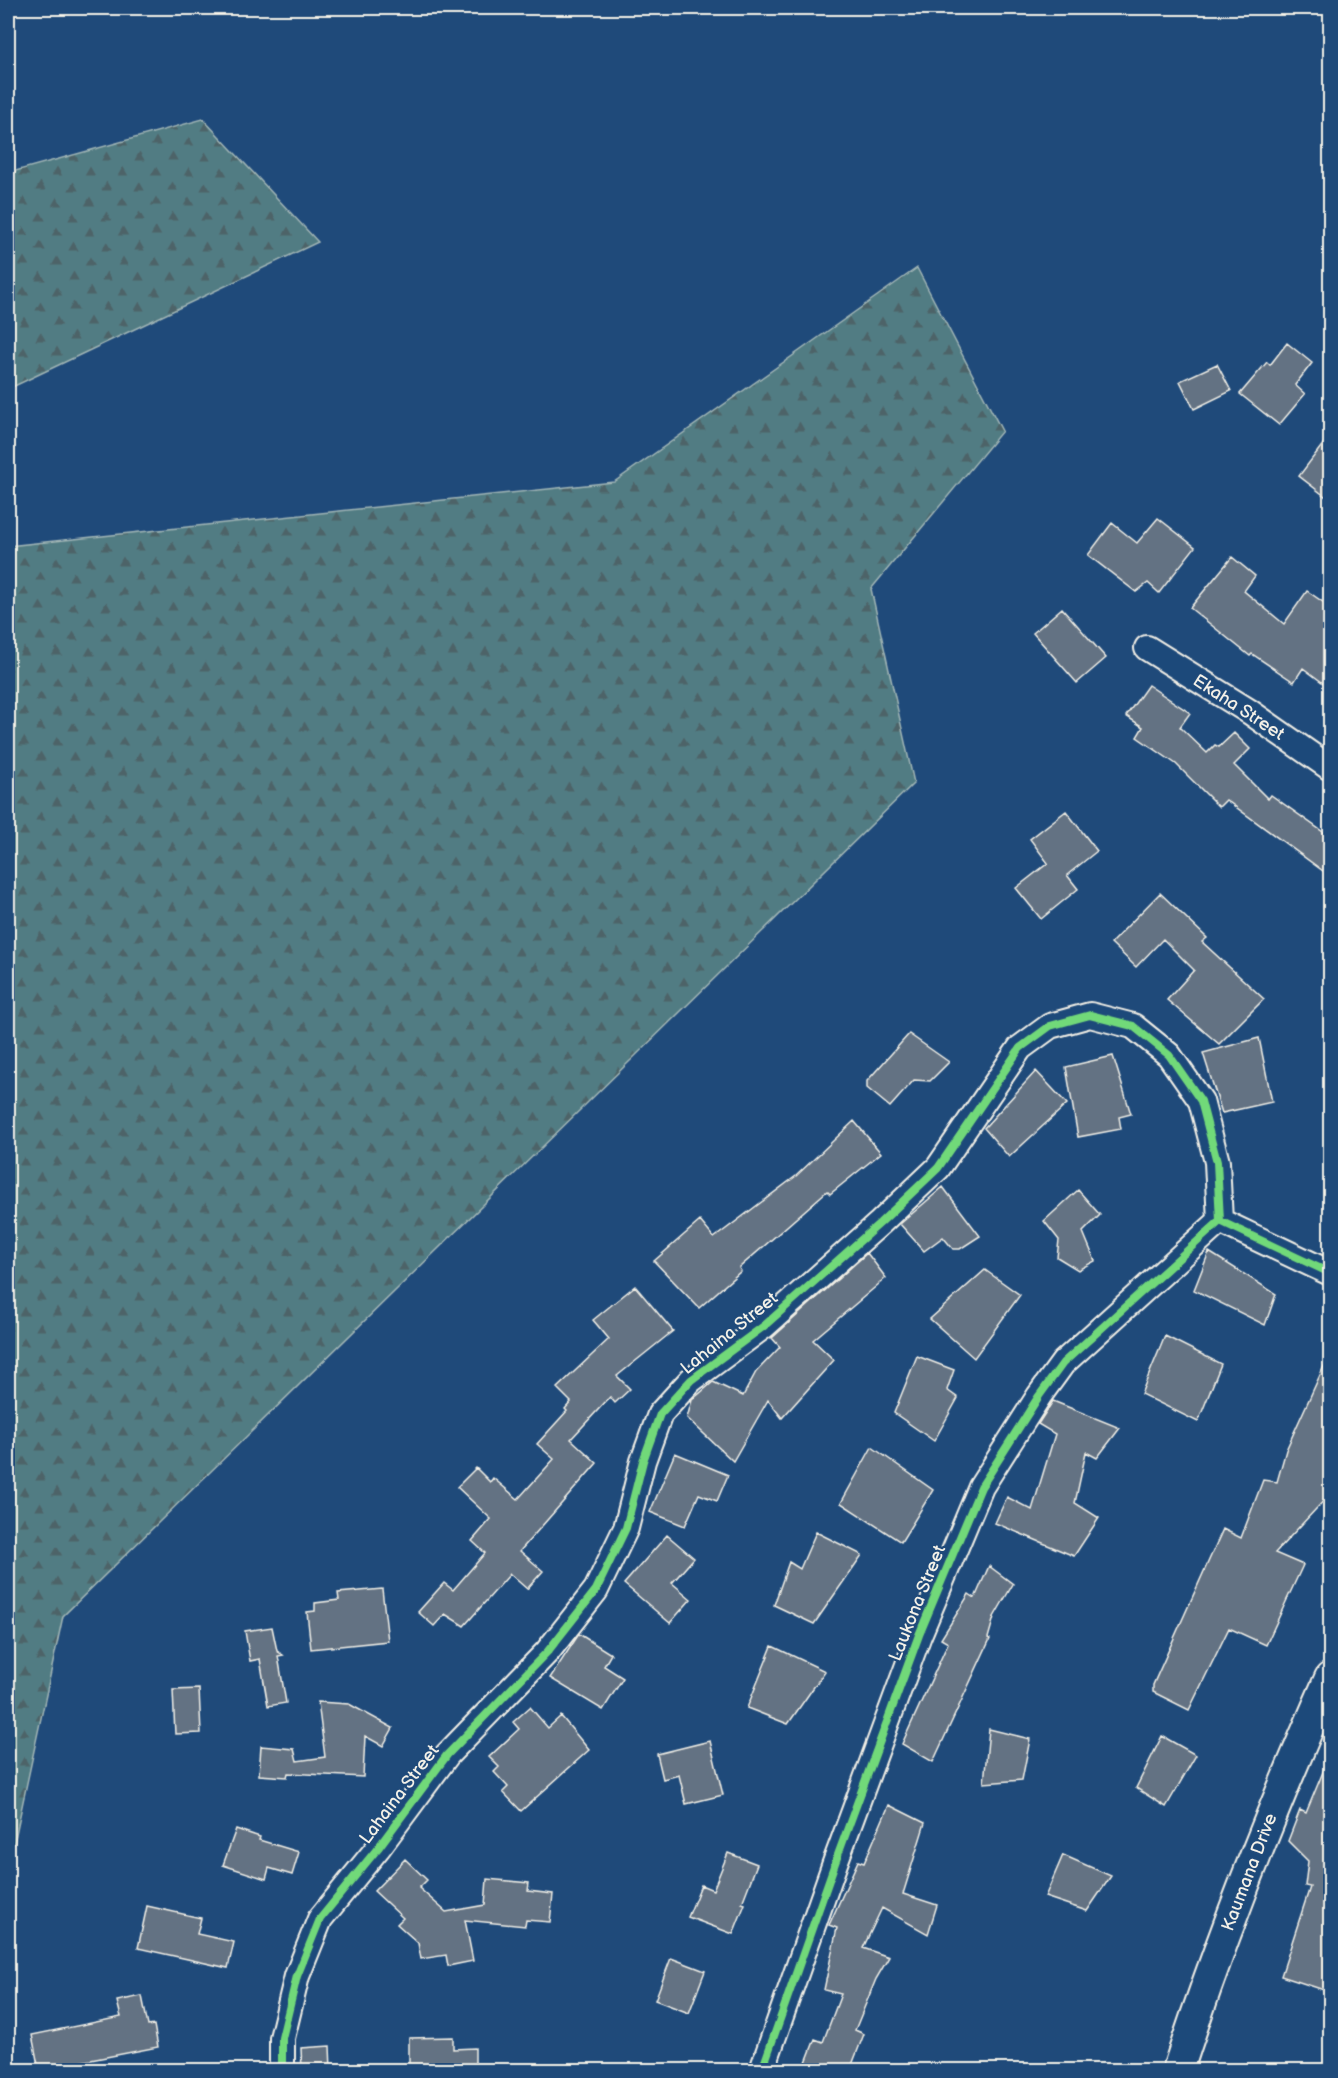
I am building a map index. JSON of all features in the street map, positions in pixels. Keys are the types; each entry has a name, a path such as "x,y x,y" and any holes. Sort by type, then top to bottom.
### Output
{"street":[{"name":"Ekaha Street","path":"1147,648 1250,712 1330,768"},
{"name":"Lahaina Street","path":"282,2070 282,2038 297,1976 320,1919 372,1856 447,1755 548,1651 596,1590 626,1528 643,1461 660,1414 692,1380 764,1326 938,1168 1020,1048 1050,1026 1090,1015 1133,1026 1169,1055 1201,1101 1216,1162 1220,1221"},
{"path":"1220,1221 1330,1273"},
{"name":"Laukona Street","path":"762,2070 915,1646 981,1487 1039,1396 1063,1364 1220,1221"},
{"name":"Kaumana Drive","path":"1178,2070 1218,1953 1264,1832 1330,1678"}],"green space":[{"path":"203,119 318,242 8,389 8,173"},
{"path":"917,268 1002,431 871,589 914,783 63,1616 8,1871 8,546 614,482"}],"building":[{"path":"1287,343 1312,363 1295,385 1305,394 1279,425 1240,394 1267,362 1270,365"},
{"path":"1217,364 1231,391 1194,409 1180,381"},
{"path":"1330,435 1330,500 1299,476"},
{"path":"1158,518 1195,547 1159,593 1148,583 1136,592 1088,555 1112,523 1137,543"},
{"path":"1232,557 1255,576 1244,591 1284,624 1307,591 1330,607 1330,688 1303,668 1294,682 1252,654 1250,656 1190,608"},
{"path":"1062,608 1106,658 1077,683 1033,633"},
{"path":"1148,685 1190,713 1180,727 1207,753 1215,745 1219,747 1234,733 1250,749 1234,765 1268,799 1271,795 1330,837 1330,876 1226,800 1219,807 1176,764 1137,737 1143,727 1126,716"},
{"path":"1066,811 1097,851 1067,875 1078,889 1041,919 1016,888 1048,863 1030,839"},
{"path":"1160,893 1207,938 1202,942 1264,999 1219,1044 1167,1000 1194,970 1163,939 1136,967 1111,943"},
{"path":"909,1034 949,1062 930,1081 914,1080 890,1107 867,1088 867,1081"},
{"path":"1259,1038 1272,1102 1222,1113 1203,1053"},
{"path":"1113,1056 1131,1114 1119,1117 1121,1129 1078,1137 1066,1067"},
{"path":"1036,1071 1067,1104 1009,1157 984,1128"},
{"path":"854,1121 881,1153 830,1194 827,1191 739,1268 741,1271 699,1308 654,1261 700,1221 714,1238 796,1176"},
{"path":"943,1187 980,1236 960,1249 953,1249 943,1237 924,1251 900,1224"},
{"path":"1078,1190 1100,1215 1083,1232 1095,1261 1078,1270 1057,1257 1059,1240 1044,1221"},
{"path":"1209,1252 1276,1294 1265,1325 1194,1290"},
{"path":"867,1253 886,1278 813,1340 834,1360 782,1418 768,1400 733,1461 687,1418 692,1400 713,1382 743,1396 756,1372 780,1347 772,1338"},
{"path":"985,1270 1020,1295 974,1358 930,1319"},
{"path":"635,1286 673,1331 617,1376 630,1389 615,1403 610,1397 571,1439 597,1463 520,1551 543,1571 527,1589 510,1574 464,1626 445,1614 434,1626 418,1612 444,1583 453,1590 485,1553 472,1541 491,1519 457,1487 476,1468 490,1482 493,1478 518,1499 554,1459 537,1444 567,1411 565,1409 571,1402 557,1388 609,1339 593,1320"},
{"path":"1165,1336 1221,1364 1198,1422 1141,1394"},
{"path":"1330,1353 1330,1494 1275,1553 1303,1565 1266,1645 1229,1628 1189,1710 1153,1692 1153,1685 1223,1529 1241,1538 1263,1480 1277,1482 1286,1450"},
{"path":"917,1356 954,1370 947,1390 958,1398 934,1441 894,1413"},
{"path":"1053,1401 1120,1428 1097,1458 1086,1452 1075,1503 1099,1518 1074,1556 995,1523 1007,1497 1032,1510 1055,1434 1038,1424"},
{"path":"872,1447 933,1490 901,1542 841,1503"},
{"path":"675,1453 728,1475 717,1501 699,1494 685,1526 650,1512"},
{"path":"816,1532 862,1555 814,1624 774,1605 789,1562 800,1569"},
{"path":"667,1535 694,1558 672,1583 691,1599 670,1623 624,1584"},
{"path":"989,1566 1013,1584 994,1617 988,1638 990,1639 933,1762 902,1744 948,1643 941,1639 969,1594 975,1598"},
{"path":"382,1589 388,1641 311,1649 307,1612 315,1611 315,1603 339,1600 338,1593"},
{"path":"272,1627 277,1651 283,1655 278,1656 286,1703 268,1706 260,1659 250,1661 245,1631"},
{"path":"579,1634 611,1654 604,1666 623,1678 603,1710 550,1678"},
{"path":"772,1646 825,1671 788,1724 747,1708"},
{"path":"199,1689 201,1733 175,1734 173,1690"},
{"path":"318,1702 349,1704 393,1728 383,1746 365,1736 363,1777 288,1773 287,1777 259,1775 261,1746 294,1749 297,1761 325,1757"},
{"path":"530,1707 548,1728 561,1716 589,1750 521,1811 503,1792 508,1787 494,1772 499,1767 489,1757 519,1729 513,1722"},
{"path":"989,1729 1030,1739 1022,1780 984,1783"},
{"path":"1162,1736 1196,1755 1166,1807 1136,1788"},
{"path":"710,1741 723,1795 686,1804 679,1775 663,1779 657,1754"},
{"path":"1330,1755 1330,1992 1281,1976 1310,1887 1305,1886 1308,1861 1288,1841 1300,1810 1306,1813"},
{"path":"889,1805 925,1823 903,1894 937,1905 928,1934 882,1908 863,1948 889,1957 876,1979 855,2030 864,2034 850,2070 803,2070 815,2039 823,2042 841,1994 824,1990 837,1928 829,1925 858,1861 864,1863"},
{"path":"236,1829 260,1837 259,1840 299,1852 292,1875 269,1868 266,1879 223,1865"},
{"path":"728,1853 757,1864 733,1934 688,1917 701,1885 713,1890"},
{"path":"1063,1855 1111,1876 1087,1911 1045,1897"},
{"path":"405,1859 427,1880 419,1888 446,1912 485,1905 487,1879 529,1883 528,1891 553,1894 550,1922 526,1920 525,1926 465,1920 473,1961 448,1966 446,1955 421,1959 418,1943 397,1924 403,1918 374,1891"},
{"path":"147,1906 201,1918 197,1934 234,1942 228,1968 138,1948"},
{"path":"671,1958 705,1971 689,2013 655,2000"},
{"path":"142,1996 148,2026 154,2025 158,2047 39,2070 32,2035 121,2017 117,2001"},
{"path":"453,2037 453,2049 475,2048 475,2070 409,2070 409,2038"},
{"path":"330,2046 331,2070 302,2070 301,2048"}],"cycle path":[{"path":"282,2070 282,2038 297,1976 320,1919 378,1848 447,1755 548,1651 596,1590 626,1528 643,1461 660,1414 691,1380 764,1326 938,1168 1020,1048 1050,1026 1090,1015 1133,1026 1169,1055 1201,1101 1217,1162 1220,1221 1330,1273"},
{"path":"762,2070 919,1635 981,1487 1039,1396 1063,1363 1220,1221"}]}
